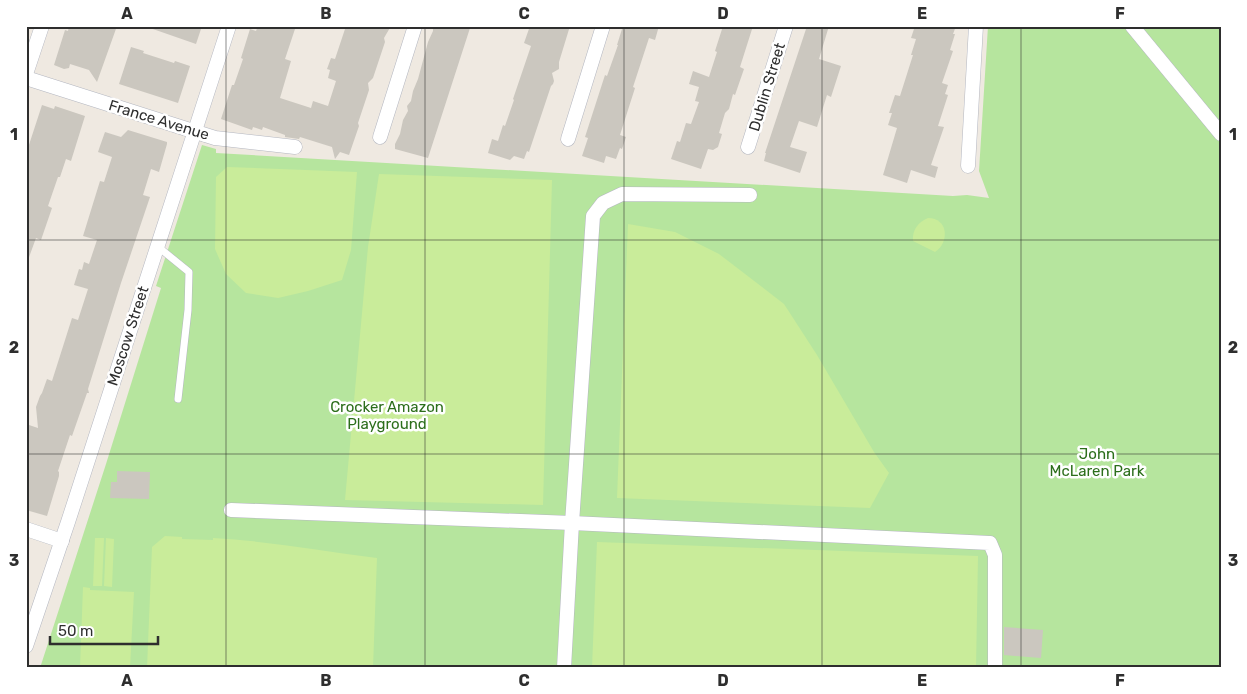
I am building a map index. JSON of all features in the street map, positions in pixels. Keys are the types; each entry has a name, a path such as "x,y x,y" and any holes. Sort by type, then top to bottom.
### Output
{"street":[{"path":"26,76 42,26"},
{"name":"Moscow Street","path":"26,646 62,541 229,26"},
{"path":"380,137 415,26"},
{"path":"568,140 603,26"},
{"name":"Dublin Street","path":"748,148 786,26"},
{"path":"968,166 976,26"},
{"path":"1132,26 1221,134"},
{"name":"France Avenue","path":"26,76 216,138 295,147"},
{"path":"564,668 593,216 603,203 622,194 750,195"},
{"path":"231,510 990,542 995,556 995,668"},
{"path":"26,529 62,541"}],"lane":[{"path":"157,246 189,272 188,310 178,399"}],"green space":[{"name":"Crocker Amazon Playground","path":"988,26 1221,26 1221,668 40,668 161,288 156,286 202,145 216,149 216,153 953,196 967,195 989,198 979,171"},
{"path":"227,167 357,172 351,250 342,280 278,298 246,293 226,274 215,249 216,177"},
{"path":"379,174 552,180 543,505 345,500 368,247"},
{"path":"928,218 940,222 945,231 943,242 935,252 913,241 916,227"},
{"path":"628,224 675,232 719,254 784,304 817,355 874,452 889,473 870,508 617,498"},
{"path":"165,536 182,537 182,539 213,540 213,538 254,541 377,558 373,668 147,668 152,547"},
{"path":"95,538 104,538 102,586 93,586"},
{"path":"106,538 114,539 112,587 104,586"},
{"path":"597,542 978,556 976,668 592,668"},
{"path":"83,587 90,588 90,590 134,592 130,668 80,668"}],"building":[{"path":"69,26 117,26 97,82 89,70 70,64 69,68 64,69 54,65 65,30 68,31"},
{"path":"150,26 202,26 196,44 150,28"},
{"path":"258,26 296,26 285,59 291,61 280,98 311,108 313,101 328,106 336,81 328,78 330,70 327,69 331,58 335,59 346,26 391,26 384,38 385,42 373,78 368,83 369,90 349,155 340,152 335,159 332,147 300,137 299,139 285,137 285,135 263,127 262,130 253,127 252,130 221,119 243,59 241,58 250,29 256,31"},
{"path":"433,26 464,26 470,28 428,158 395,149 395,144 408,111 407,106 411,101"},
{"path":"530,26 570,26 559,62 559,69 552,73 554,81 529,152 527,151 524,159 514,156 510,160 488,153 492,139 498,141 514,100 531,46 524,43"},
{"path":"621,26 659,26 655,40 649,38 633,87 635,88 620,135 626,137 622,149 620,148 616,159 606,156 604,163 582,156 588,138 585,137 605,75 607,76 618,45"},
{"path":"723,26 753,26 740,67 744,69 735,95 733,94 729,109 725,113 719,133 722,134 718,147 713,150 708,149 701,169 671,159 677,141 680,142 686,123 691,124 699,102 695,101 699,87 689,84 693,71 709,77"},
{"path":"807,26 829,26 819,59 841,66 831,97 827,95 817,127 799,121 790,147 807,152 800,173 764,161"},
{"path":"915,26 956,26 950,50 953,51 942,83 948,85 945,94 948,95 938,126 944,127 931,165 938,167 935,178 911,170 907,183 883,175 897,128 888,125 892,113 889,113 895,95 900,96 913,55 911,55 916,39 911,38"},
{"path":"131,47 174,63 175,61 190,66 178,103 119,84"},
{"path":"42,105 54,109 55,106 85,116 71,161 66,159 60,177 58,177 48,206 52,208 41,240 36,238 28,260 26,260 26,154"},
{"path":"128,130 167,142 167,144 159,172 151,169 143,195 150,197 88,389 89,393 87,393 72,436 70,435 58,471 59,476 47,516 26,510 26,433 29,425 38,428 36,407 47,379 52,381 72,318 78,320 88,289 74,285 79,269 82,270 84,262 89,264 97,240 83,236 100,181 104,182 112,157 98,152 100,146 105,132 121,137"},
{"path":"117,471 150,472 149,499 110,498 111,482 117,482"},
{"path":"1004,627 1043,630 1041,658 1004,655"}],"park label":[{"name":"John McLaren Park","path":"1097,462"}]}
